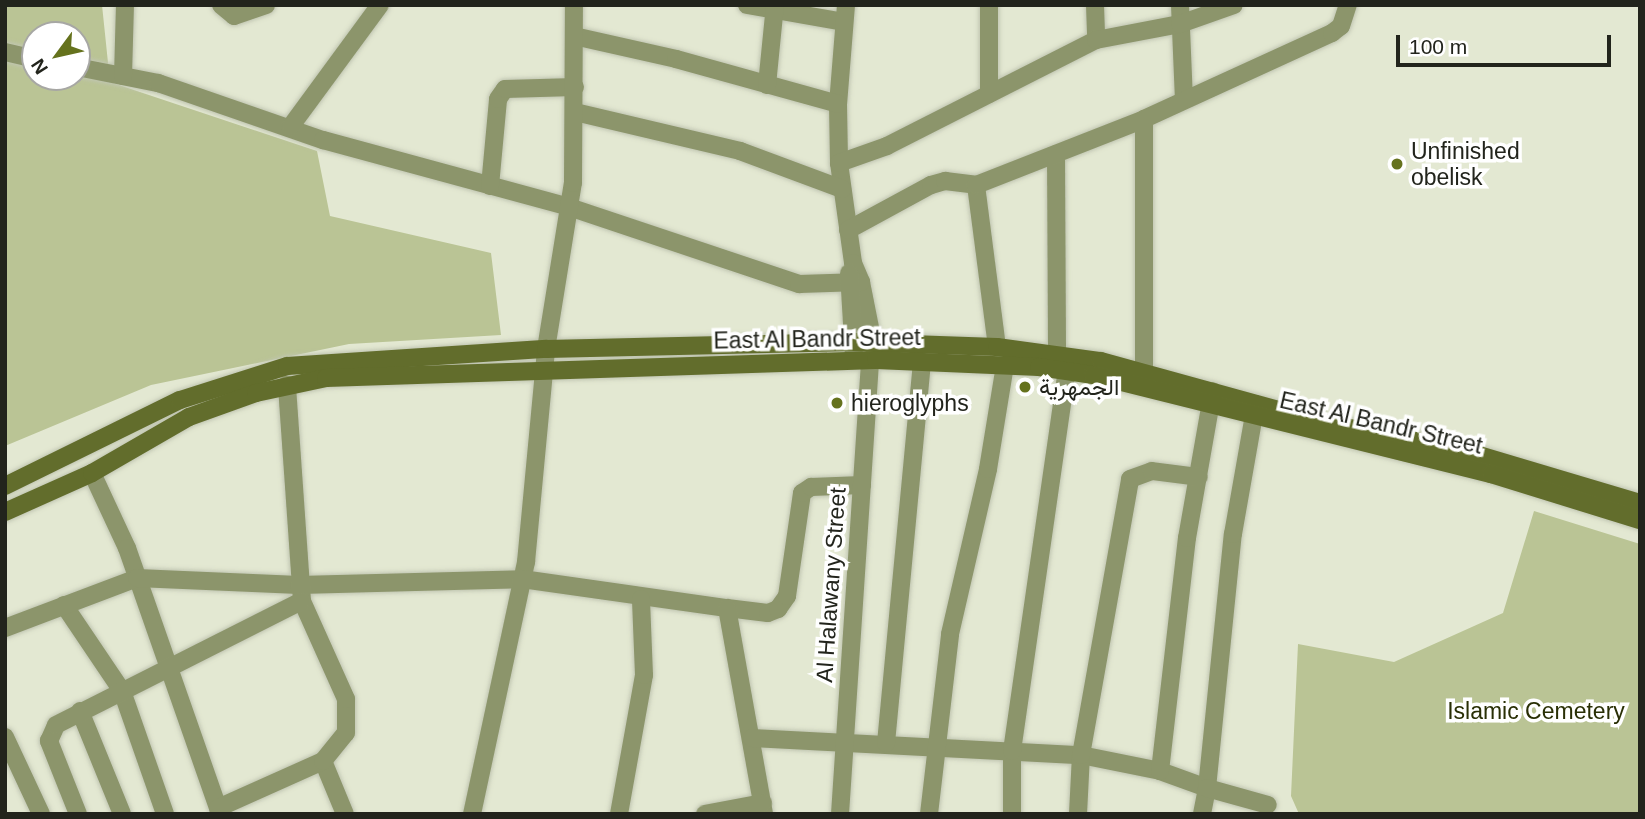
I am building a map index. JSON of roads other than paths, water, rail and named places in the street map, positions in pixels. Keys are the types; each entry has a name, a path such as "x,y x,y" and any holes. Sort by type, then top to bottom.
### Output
{"main road":[{"name":"East Al Bandr Street","path":"5,486 180,400 287,366 546,349 853,342"},
{"name":"East Al Bandr Street","path":"5,512 92,473 189,417 287,385 326,378 997,347 1057,353 1212,399 1640,503"},
{"name":"East Al Bandr Street","path":"868,355 922,362 1067,370 1144,380"},
{"path":"109,436 118,441 122,456"},
{"path":"82,449 92,473"},
{"name":"East Al Bandr Street","path":"1493,467 1640,520"}],"street":[{"path":"123,76 125,5"},
{"path":"221,5 234,16 267,5"},
{"path":"291,126 380,5"},
{"path":"472,814 522,579 546,349 569,206 575,112 574,5"},
{"path":"747,5 845,13 838,104 839,163 854,282 868,355"},
{"path":"989,5 989,94"},
{"path":"1095,5 1096,40"},
{"path":"1180,5 1184,99"},
{"path":"839,163 887,146 1096,40 1180,24 1234,5"},
{"path":"848,230 931,185 945,181 976,185 1144,119 1332,33 1341,26 1348,5"},
{"path":"767,85 775,7"},
{"path":"574,37 838,104"},
{"path":"91,70 123,76 291,126 323,140 569,206 799,284 854,282"},
{"path":"490,186 498,99 505,89 575,87"},
{"path":"575,112 740,151 842,188"},
{"path":"1144,119 1144,380"},
{"path":"1056,155 1057,353"},
{"path":"976,185 997,347"},
{"path":"854,282 853,342 868,355"},
{"name":"Al Halawany Street","path":"840,814 868,355"},
{"path":"886,743 922,362"},
{"path":"929,814 933,748 950,634 988,469 1005,365"},
{"path":"1012,814 1012,751 1067,370"},
{"path":"92,473 137,578 166,669 219,811 323,761 346,733 347,708 300,593 287,385"},
{"path":"1160,771 1187,538 1212,399"},
{"path":"1202,814 1207,788 1233,534 1255,410"},
{"path":"1078,814 1082,755 1130,479 1152,471 1199,477"},
{"path":"5,628 137,578 300,593 522,579 641,599 768,613 778,609 787,596 802,493 811,487 862,485"},
{"path":"78,814 49,741 56,725 166,669 300,593"},
{"path":"619,814 644,675 641,599"},
{"path":"64,605 122,691 165,814"},
{"path":"705,814 764,808 727,608"},
{"path":"80,711 122,814"},
{"path":"5,737 41,814"},
{"path":"752,738 845,740 933,748 1082,755 1160,771 1207,788 1268,805"},
{"path":"323,761 345,814"}],"place":[{"name":"Unfinished obelisk","path":"1397,164"},
{"name":"الجمهرية","path":"1025,387"},
{"name":"hieroglyphs","path":"837,403"}],"park label":[{"name":"Islamic Cemetery","path":"1536,711"}]}
